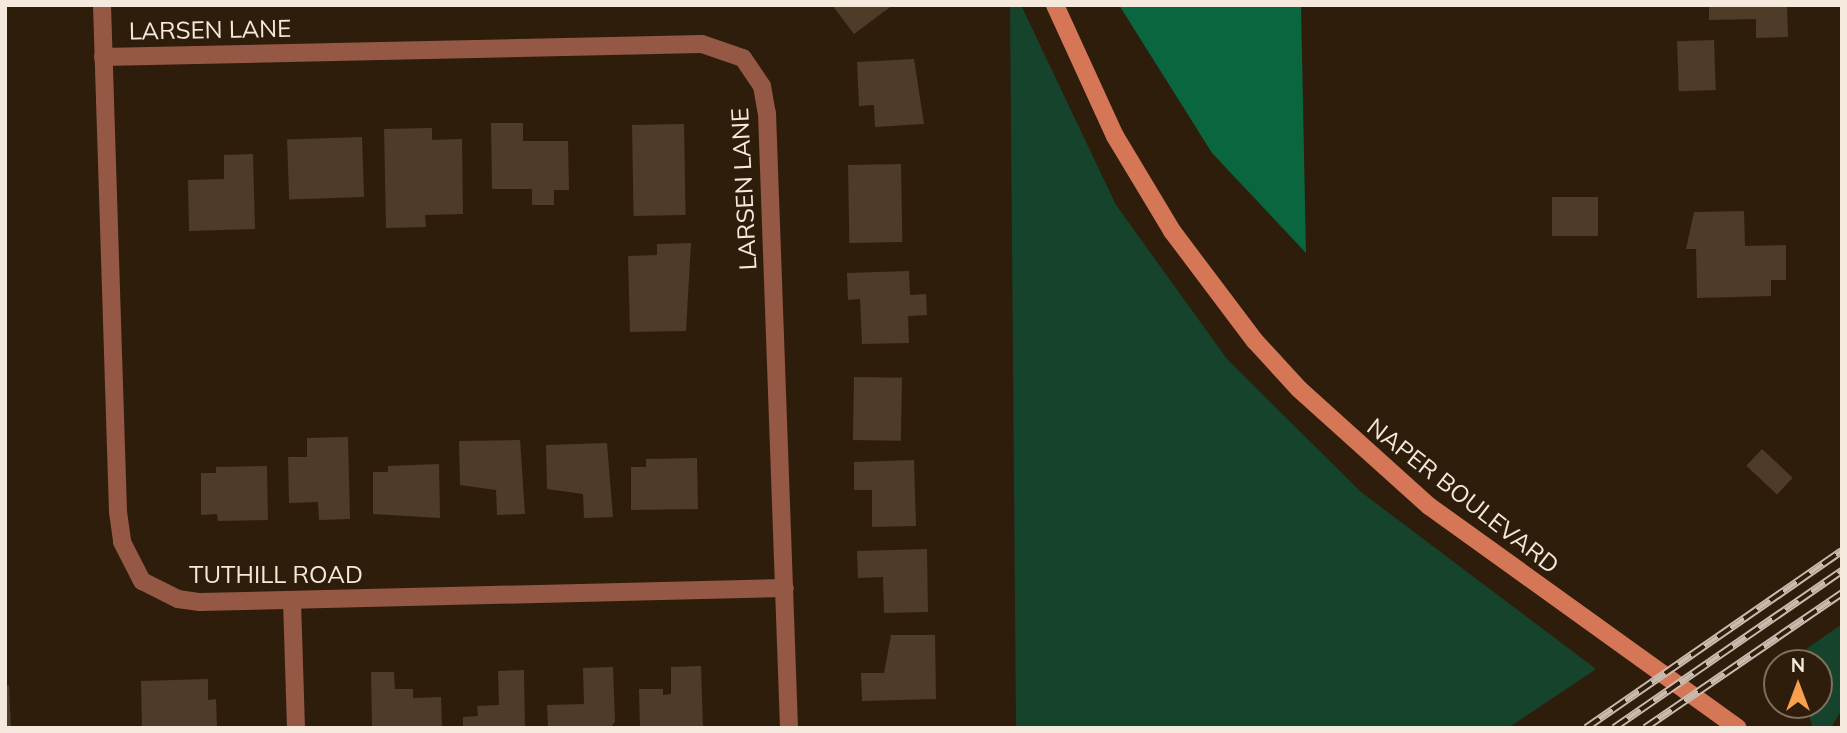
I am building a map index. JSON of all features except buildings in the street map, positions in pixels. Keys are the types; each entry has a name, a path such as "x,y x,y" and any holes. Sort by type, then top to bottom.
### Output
{"main road":[{"name":"NAPER BOULEVARD","path":"1055,5 1115,136 1172,231 1255,341 1299,389 1429,506 1738,728"}],"street":[{"name":"TUTHILL ROAD","path":"102,5 122,542 142,581 178,599 292,601 785,588"},
{"name":"LARSEN LANE","path":"103,57 702,44 743,58 762,86 767,113 789,728"},
{"path":"292,601 296,728"}],"green space":[{"path":"1010,5 1021,5 1116,205 1227,359 1361,492 1596,669 1508,728 1016,728"},
{"path":"1119,5 1301,5 1306,253 1212,153"},
{"path":"1842,624 1842,709 1831,728 1813,728 1810,719 1833,719 1833,649 1806,649"}],"railway":[{"path":"1586,728 1842,551"},
{"path":"1614,728 1842,571"},
{"path":"1645,728 1842,593"}]}
